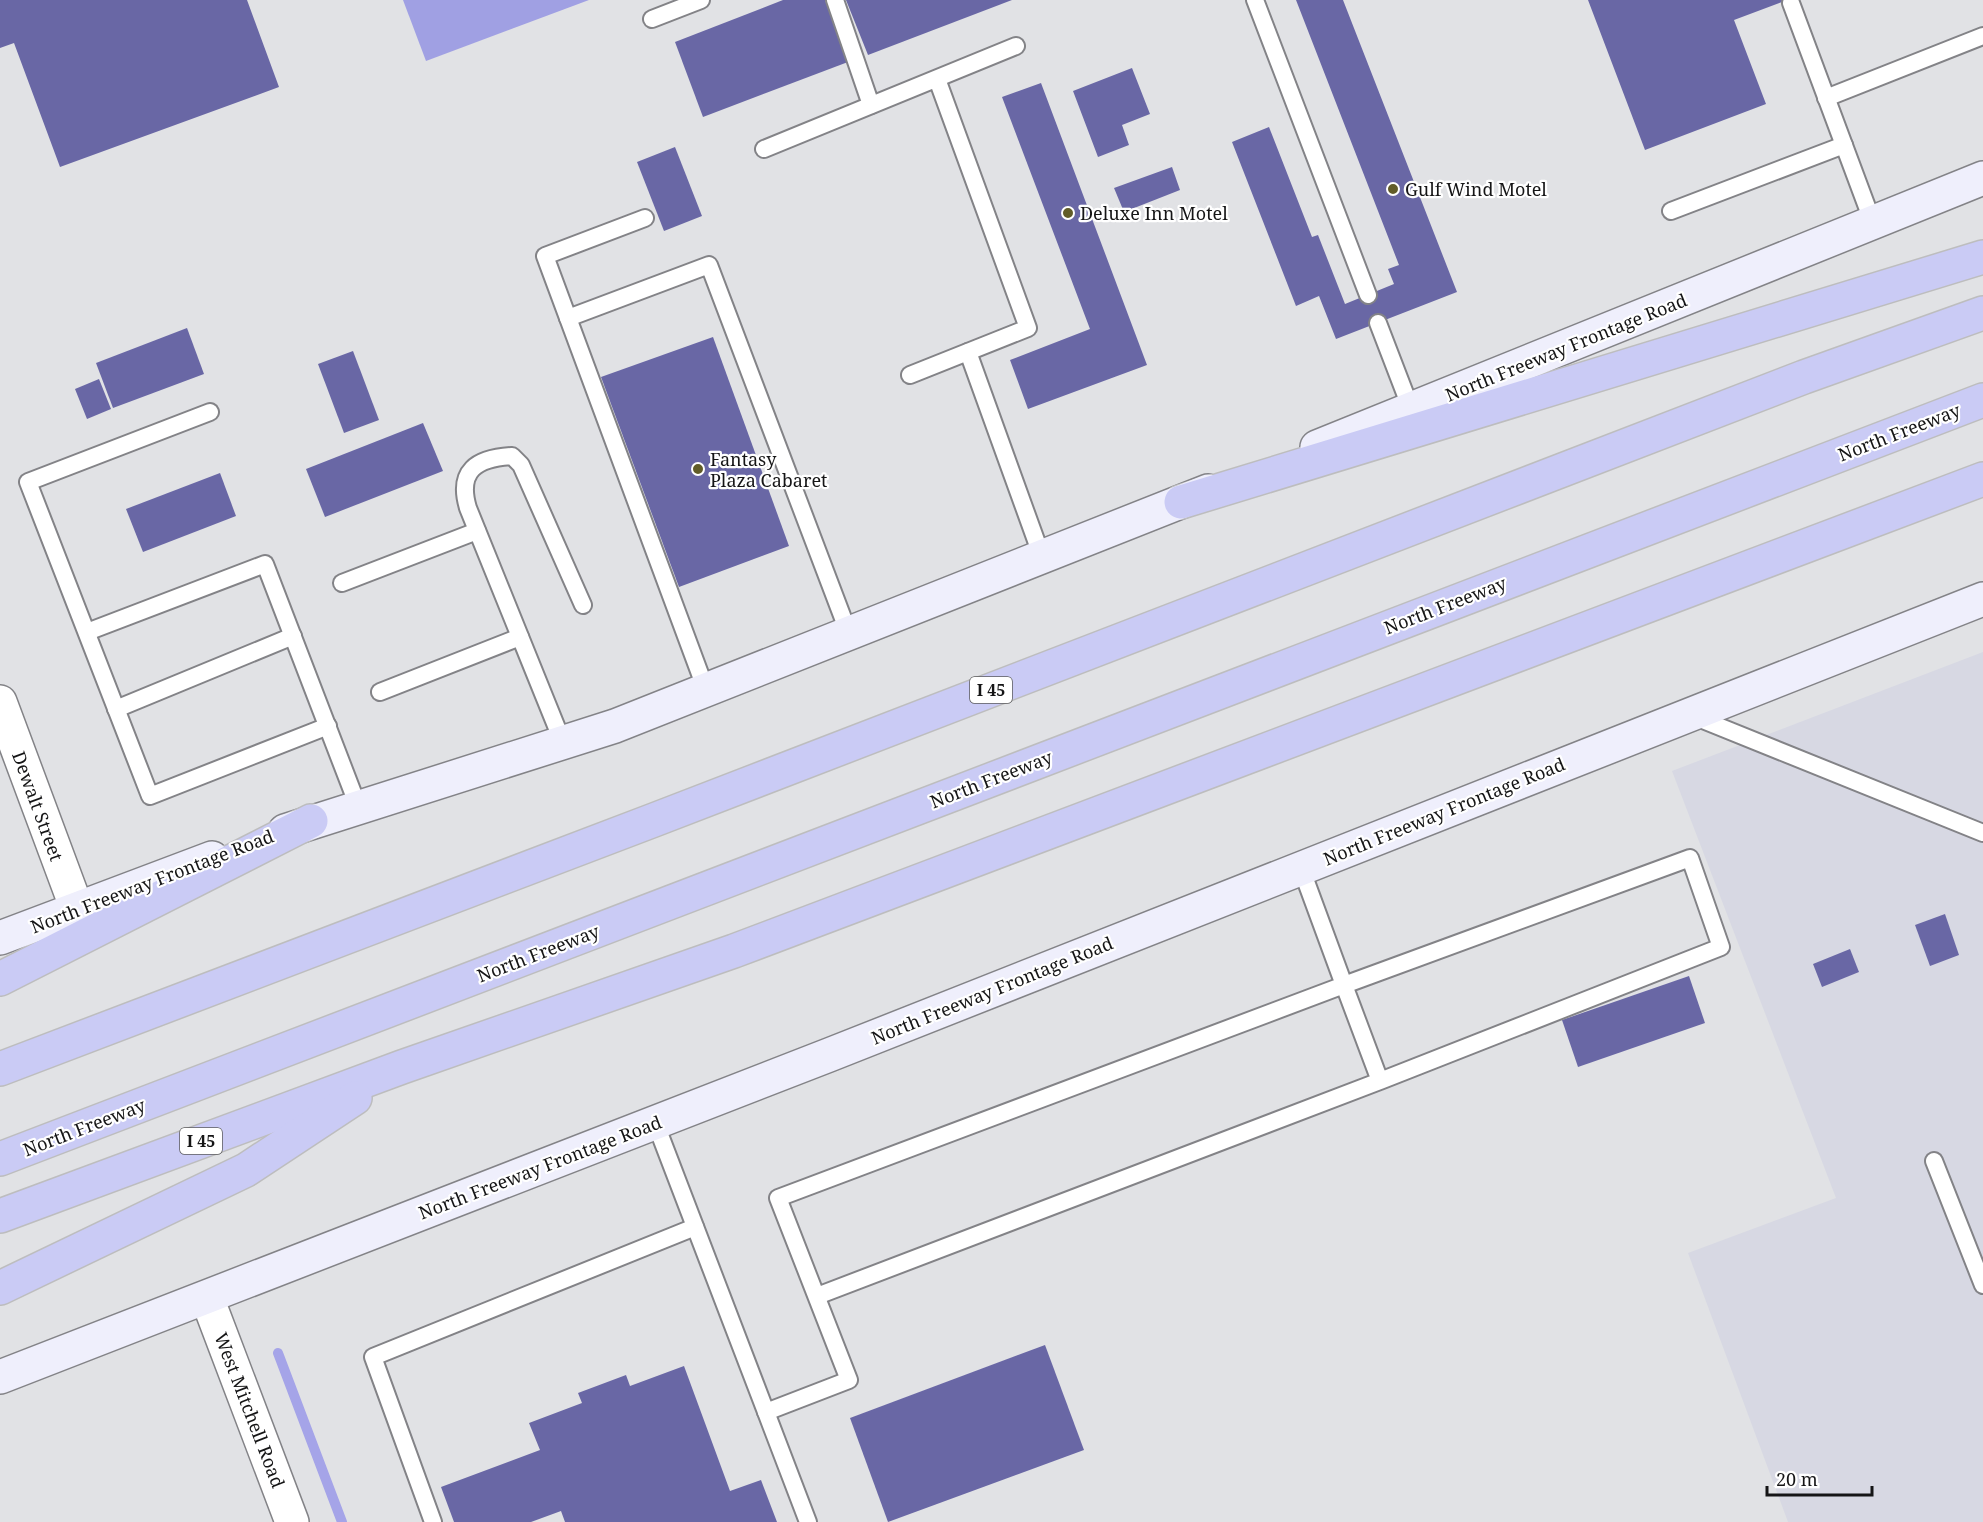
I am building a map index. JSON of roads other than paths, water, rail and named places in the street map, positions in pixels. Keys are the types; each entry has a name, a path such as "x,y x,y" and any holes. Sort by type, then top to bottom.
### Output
{"highway":[{"path":"1181,502 1983,257"},
{"name":"I 45","path":"0,1069 1804,377 1983,313"},
{"name":"North Freeway","path":"0,1159 1983,400"},
{"name":"I 45","path":"0,1216 402,1066 734,951 1983,479"},
{"path":"0,979 312,821"},
{"path":"0,1288 246,1170 402,1066"}],"main road":[{"name":"North Freeway Frontage Road","path":"0,938 312,821 615,726 1181,502 1983,178"},
{"name":"North Freeway Frontage Road","path":"0,1377 207,1298 1983,599"}],"street":[{"name":"Dewalt Street","path":"0,702 77,909"},
{"name":"West Mitchell Road","path":"207,1298 292,1522"}],"lane":[{"path":"652,19 701,0"},
{"path":"835,0 871,105"},
{"path":"1255,0 1368,295"},
{"path":"1791,3 1873,223"},
{"path":"1826,98 1983,36"},
{"path":"764,149 1016,46"},
{"path":"910,375 1028,328 937,79"},
{"path":"1671,211 1844,145"},
{"path":"645,218 545,256 706,690"},
{"path":"568,318 709,265 849,634"},
{"path":"1378,322 1411,409"},
{"path":"968,352 1042,557"},
{"path":"210,412 28,482 150,796 328,726"},
{"path":"563,743 463,491 465,477 475,466 493,457 512,456 521,465 583,605"},
{"path":"342,583 477,531"},
{"path":"87,632 265,564 358,806"},
{"path":"116,709 293,636"},
{"path":"380,692 520,637"},
{"path":"1689,714 1983,833"},
{"path":"766,1412 849,1380 778,1197 1690,858 1721,946 1380,1081 817,1296"},
{"path":"1301,868 1380,1081"},
{"path":"655,1122 808,1522"},
{"path":"1934,1161 1983,1285"},
{"path":"434,1522 373,1357 695,1227"}],"waterway":[{"path":"278,1353 342,1522"}],"place":[{"name":"Gulf Wind Motel","path":"1393,189"},
{"name":"Deluxe Inn Motel","path":"1068,213"},
{"name":"Fantasy Plaza Cabaret","path":"698,469"}]}
